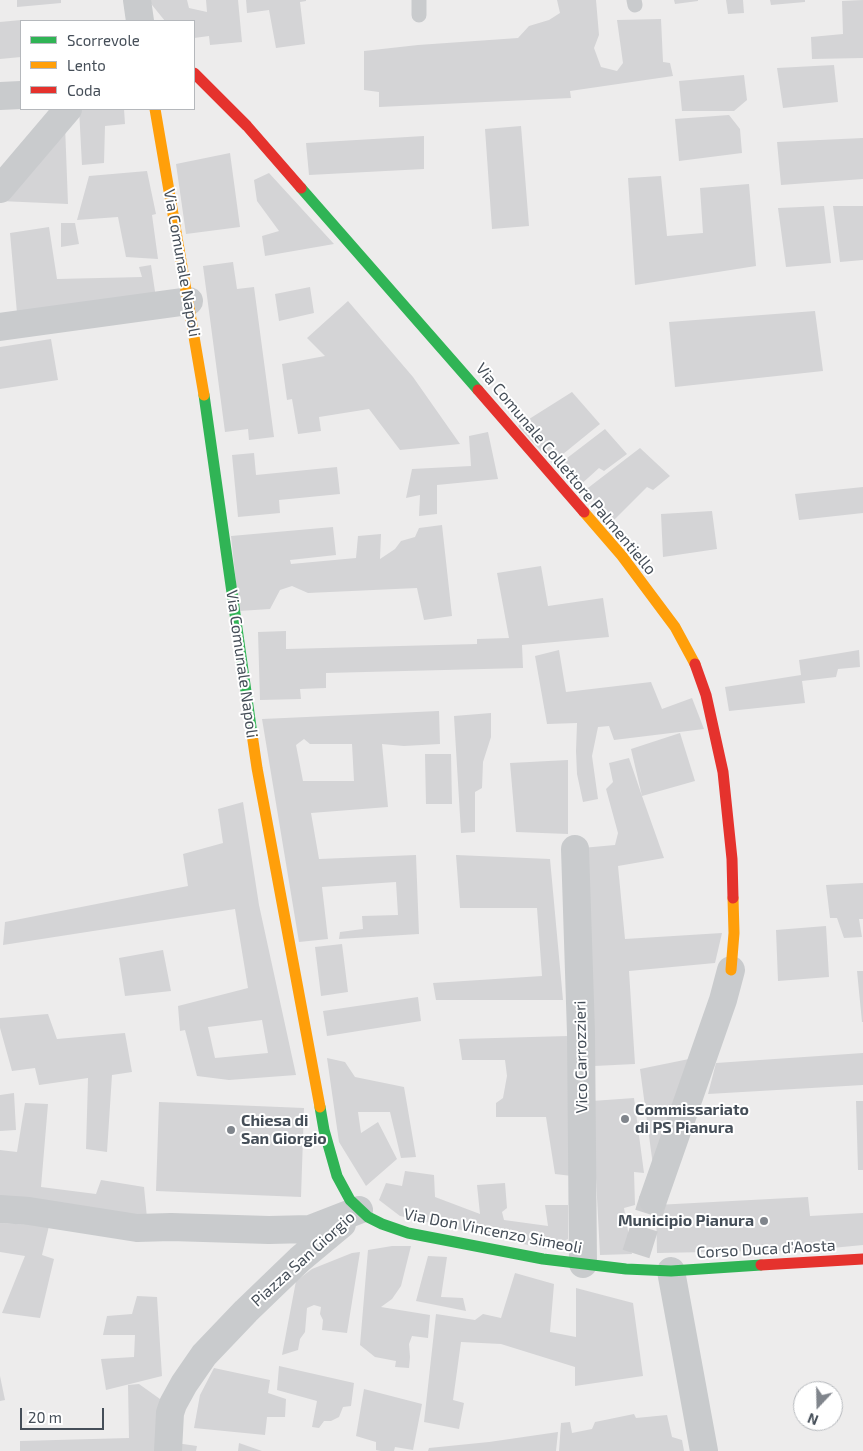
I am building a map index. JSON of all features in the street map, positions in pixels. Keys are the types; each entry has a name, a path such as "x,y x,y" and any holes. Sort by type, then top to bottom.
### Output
{"street":[{"path":"137,0 140,20"},
{"name":"Via Comunale Collettore Palmentiello","path":"195,74 247,126 615,548 675,627 697,667 706,695 723,772 732,859 734,933 731,970"},
{"path":"0,96 20,95"},
{"path":"0,189 67,110"},
{"name":"Via Comunale Napoli","path":"155,110 211,434 257,768 324,1130 337,1176 350,1200 359,1210"},
{"path":"0,327 189,300"},
{"name":"Vico Carrozzieri","path":"575,849 581,1034 583,1264"},
{"path":"653,1200 720,1009 731,970"},
{"name":"Piazza San Giorgio","path":"0,1208 137,1228 171,1227 269,1230 310,1229 359,1210"},
{"name":"Piazza San Giorgio","path":"168,1451 170,1413 173,1404 204,1355 300,1259 359,1210"},
{"name":"Via Don Vincenzo Simeoli","path":"359,1210 382,1224 408,1233 543,1259 583,1264 631,1264"},
{"name":"Corso Duca d'Aosta","path":"631,1264 671,1271 863,1259"},
{"path":"671,1271 704,1451"}],"building":[{"path":"17,0 61,0 61,3 17,7"},
{"path":"148,0 187,0 189,8 207,12 206,0 238,0 242,42 210,45 209,36 195,38 195,20 164,20"},
{"path":"246,0 306,0 300,2 305,44 276,48 269,10 247,13"},
{"path":"557,0 596,0 599,35 594,48 601,67 617,71 623,63 617,20 661,19 663,62 670,63 673,76 570,91 571,98 379,107 379,92 364,90 364,51 518,38 529,26 549,20 560,13"},
{"path":"674,0 698,0 698,1 675,4"},
{"path":"726,0 743,0 744,13 728,14"},
{"path":"770,0 805,0 805,2 771,5"},
{"path":"863,0 863,58 812,59 811,37 843,34 842,1"},
{"path":"20,20 20,57 0,59 0,22"},
{"path":"834,65 838,102 783,108 777,68"},
{"path":"744,75 747,100 734,111 682,111 679,81"},
{"path":"79,110 124,110 125,124 105,126 104,163 82,165"},
{"path":"729,115 740,129 742,153 679,161 675,119"},
{"path":"65,125 68,204 0,201"},
{"path":"521,126 529,226 492,229 485,129"},
{"path":"424,136 424,169 309,175 306,143"},
{"path":"863,138 863,179 781,185 777,142"},
{"path":"230,153 240,227 186,234 176,164"},
{"path":"147,171 156,214 152,215 158,259 126,257 118,217 77,220 89,176"},
{"path":"269,173 334,244 265,256 262,236 279,231 257,201 254,180"},
{"path":"661,176 667,236 703,233 700,188 749,184 756,266 635,285 628,178"},
{"path":"824,206 831,263 786,267 778,208"},
{"path":"833,206 863,206 863,260 840,262"},
{"path":"61,223 75,223 79,244 61,247"},
{"path":"49,227 57,279 142,277 139,267 151,265 156,298 17,313 10,233"},
{"path":"233,262 237,289 254,287 274,437 249,440 248,429 225,432 203,266"},
{"path":"310,287 314,313 279,321 275,294"},
{"path":"348,301 413,377 460,444 400,450 369,409 319,417 321,431 298,434 292,399 287,400 282,364 325,356 307,338"},
{"path":"815,311 823,371 675,387 669,322"},
{"path":"51,339 58,380 0,389 0,347"},
{"path":"572,392 600,424 552,463 518,426"},
{"path":"605,429 627,454 604,471 599,468 578,487 558,465"},
{"path":"488,432 498,479 437,485 437,514 419,516 420,495 406,498 412,469 471,466 469,436"},
{"path":"640,448 670,476 653,490 647,487 614,520 584,491"},
{"path":"254,453 256,475 337,467 340,494 279,500 280,513 238,517 232,455"},
{"path":"863,487 863,513 799,520 795,494"},
{"path":"712,511 717,549 663,557 661,514"},
{"path":"442,525 452,616 424,620 417,588 308,593 292,586 280,590 270,609 239,611 231,536 333,527 336,555 290,560 291,564 356,558 358,536 381,534 380,559 395,549 401,541 415,537 419,528"},
{"path":"541,566 548,606 603,598 609,637 522,645 523,668 326,673 326,688 300,689 301,699 260,700 258,632 286,631 286,649 477,644 477,639 509,638 497,573"},
{"path":"559,650 566,692 651,682 662,709 692,698 704,729 614,740 609,726 598,727 592,756 598,799 583,802 577,774 577,723 547,724 535,656"},
{"path":"859,650 860,667 838,669 836,677 802,681 805,703 729,711 725,687 801,675 799,660"},
{"path":"439,711 440,744 404,746 382,744 388,807 311,813 319,859 416,855 419,934 339,939 340,932 363,929 362,916 398,915 396,882 322,887 328,939 299,942 262,719","holes":["304,739 310,744 352,744 354,781 303,781 296,745"]},
{"path":"491,713 491,737 483,762 482,788 475,792 475,832 461,833 454,716"},
{"path":"680,733 695,781 642,796 631,749"},
{"path":"425,754 451,754 452,804 426,804"},
{"path":"629,758 664,858 618,866 625,939 722,933 715,963 629,971 635,1064 594,1066 582,848 615,845 618,833 606,789 613,782 609,763"},
{"path":"568,760 568,834 516,832 510,763"},
{"path":"243,802 259,905 296,1075 229,1080 197,1076 185,1030 180,1031 178,1006 248,988 235,909 3,945 5,922 188,886 183,854 223,843 218,809","holes":["262,1020 268,1053 215,1058 208,1027"]},
{"path":"456,855 550,859 563,1000 436,1000 433,983 542,976 537,908 460,908"},
{"path":"863,883 863,919 859,919 862,937 844,938 837,918 830,918 826,885"},
{"path":"826,926 829,977 778,981 776,930"},
{"path":"342,944 348,992 321,996 315,947"},
{"path":"163,950 171,991 125,996 119,958"},
{"path":"857,971 863,971 863,1022 862,1022"},
{"path":"418,997 421,1021 327,1036 323,1011"},
{"path":"48,1014 57,1039 125,1033 132,1072 112,1075 107,1152 86,1149 88,1078 39,1085 35,1068 12,1071 0,1028 0,1018"},
{"path":"568,1036 572,1176 555,1174 546,1117 496,1117 496,1103 503,1098 507,1076 505,1060 462,1060 459,1039"},
{"path":"863,1053 863,1085 708,1094 716,1063"},
{"path":"327,1058 345,1062 355,1077 404,1087 416,1157 401,1158 390,1112 358,1112 361,1133 378,1122 397,1159 366,1186 339,1142"},
{"path":"689,1059 654,1173 640,1069"},
{"path":"14,1093 16,1130 0,1131 0,1095"},
{"path":"634,1098 644,1173 634,1172 635,1205 624,1208 632,1254 600,1255 592,1101"},
{"path":"856,1101 863,1101 863,1170 858,1170"},
{"name":"Chiesa di San Giorgio","path":"159,1102 304,1108 301,1197 156,1191"},
{"path":"25,1103 48,1104 41,1187 96,1194 101,1180 144,1187 147,1218 0,1200 0,1150 17,1152"},
{"path":"405,1171 434,1175 435,1197 480,1214 477,1185 505,1183 507,1208 502,1212 504,1220 548,1226 545,1205 568,1205 568,1239 546,1249 400,1216 379,1200 386,1183 402,1186"},
{"path":"808,1197 810,1216 863,1213 863,1245 811,1250 657,1253 656,1205"},
{"path":"0,1223 49,1226 42,1255 54,1259 40,1318 2,1313 25,1256 0,1252"},
{"path":"392,1246 411,1246 401,1286 392,1299 381,1307 430,1315 428,1338 412,1336 409,1344 409,1368 395,1367 396,1361 375,1357 360,1345 368,1250"},
{"path":"360,1252 347,1333 322,1330 321,1307 314,1305 307,1308 305,1332 300,1339 298,1350 282,1355 296,1281 312,1269 352,1253"},
{"path":"428,1256 447,1257 441,1297 463,1298 466,1311 416,1301"},
{"path":"515,1273 554,1284 550,1332 576,1337 576,1288 633,1303 643,1376 575,1386 575,1367 501,1344 461,1342 453,1400 464,1403 459,1429 424,1422 436,1314 475,1320 483,1314 501,1318"},
{"path":"137,1296 157,1297 162,1376 106,1390 101,1359 134,1357 135,1335 103,1335 107,1316 132,1314"},
{"path":"279,1366 354,1383 351,1406 343,1407 339,1417 331,1421 324,1421 319,1428 312,1427 317,1401 277,1390"},
{"path":"214,1368 270,1380 268,1393 286,1399 285,1417 267,1417 265,1435 194,1428 200,1395"},
{"path":"0,1376 5,1400 0,1401"},
{"path":"139,1384 160,1399 157,1451 20,1451 20,1441 129,1438 128,1385"},
{"path":"364,1389 422,1404 413,1450 395,1447 394,1451 376,1450 376,1442 356,1436"},
{"path":"634,1414 636,1418 667,1415 672,1437 682,1440 684,1451 559,1451 561,1423 570,1422 572,1433 592,1429 595,1422"},
{"path":"558,1432 556,1451 428,1451 429,1448"},
{"path":"176,1443 197,1446 196,1451 176,1451"},
{"path":"239,1443 262,1451 238,1451"}],"tunnel":[{"path":"636,1254 653,1200"}],"traffic: fast":[{"path":"301,188 478,390"},
{"path":"204,395 252,734"},
{"path":"320,1107 324,1130 337,1176 350,1200 368,1217 382,1224 408,1233 543,1259 626,1269 671,1271 761,1265"}],"traffic: slow":[{"path":"155,110 204,395"},
{"path":"584,512 622,556 675,627 695,664"},
{"path":"252,734 320,1107"},
{"path":"731,970 734,933 733,898"}],"traffic: jam":[{"path":"195,74 247,126 301,188"},
{"path":"478,390 584,512"},
{"path":"695,664 706,695 723,772 732,859 733,898"},
{"path":"761,1265 863,1259"}],"place":[{"name":"Commissariato di PS Pianura","path":"625,1119"},
{"name":"Chiesa di San Giorgio","path":"231,1130"},
{"name":"Municipio Pianura","path":"764,1221"}]}
